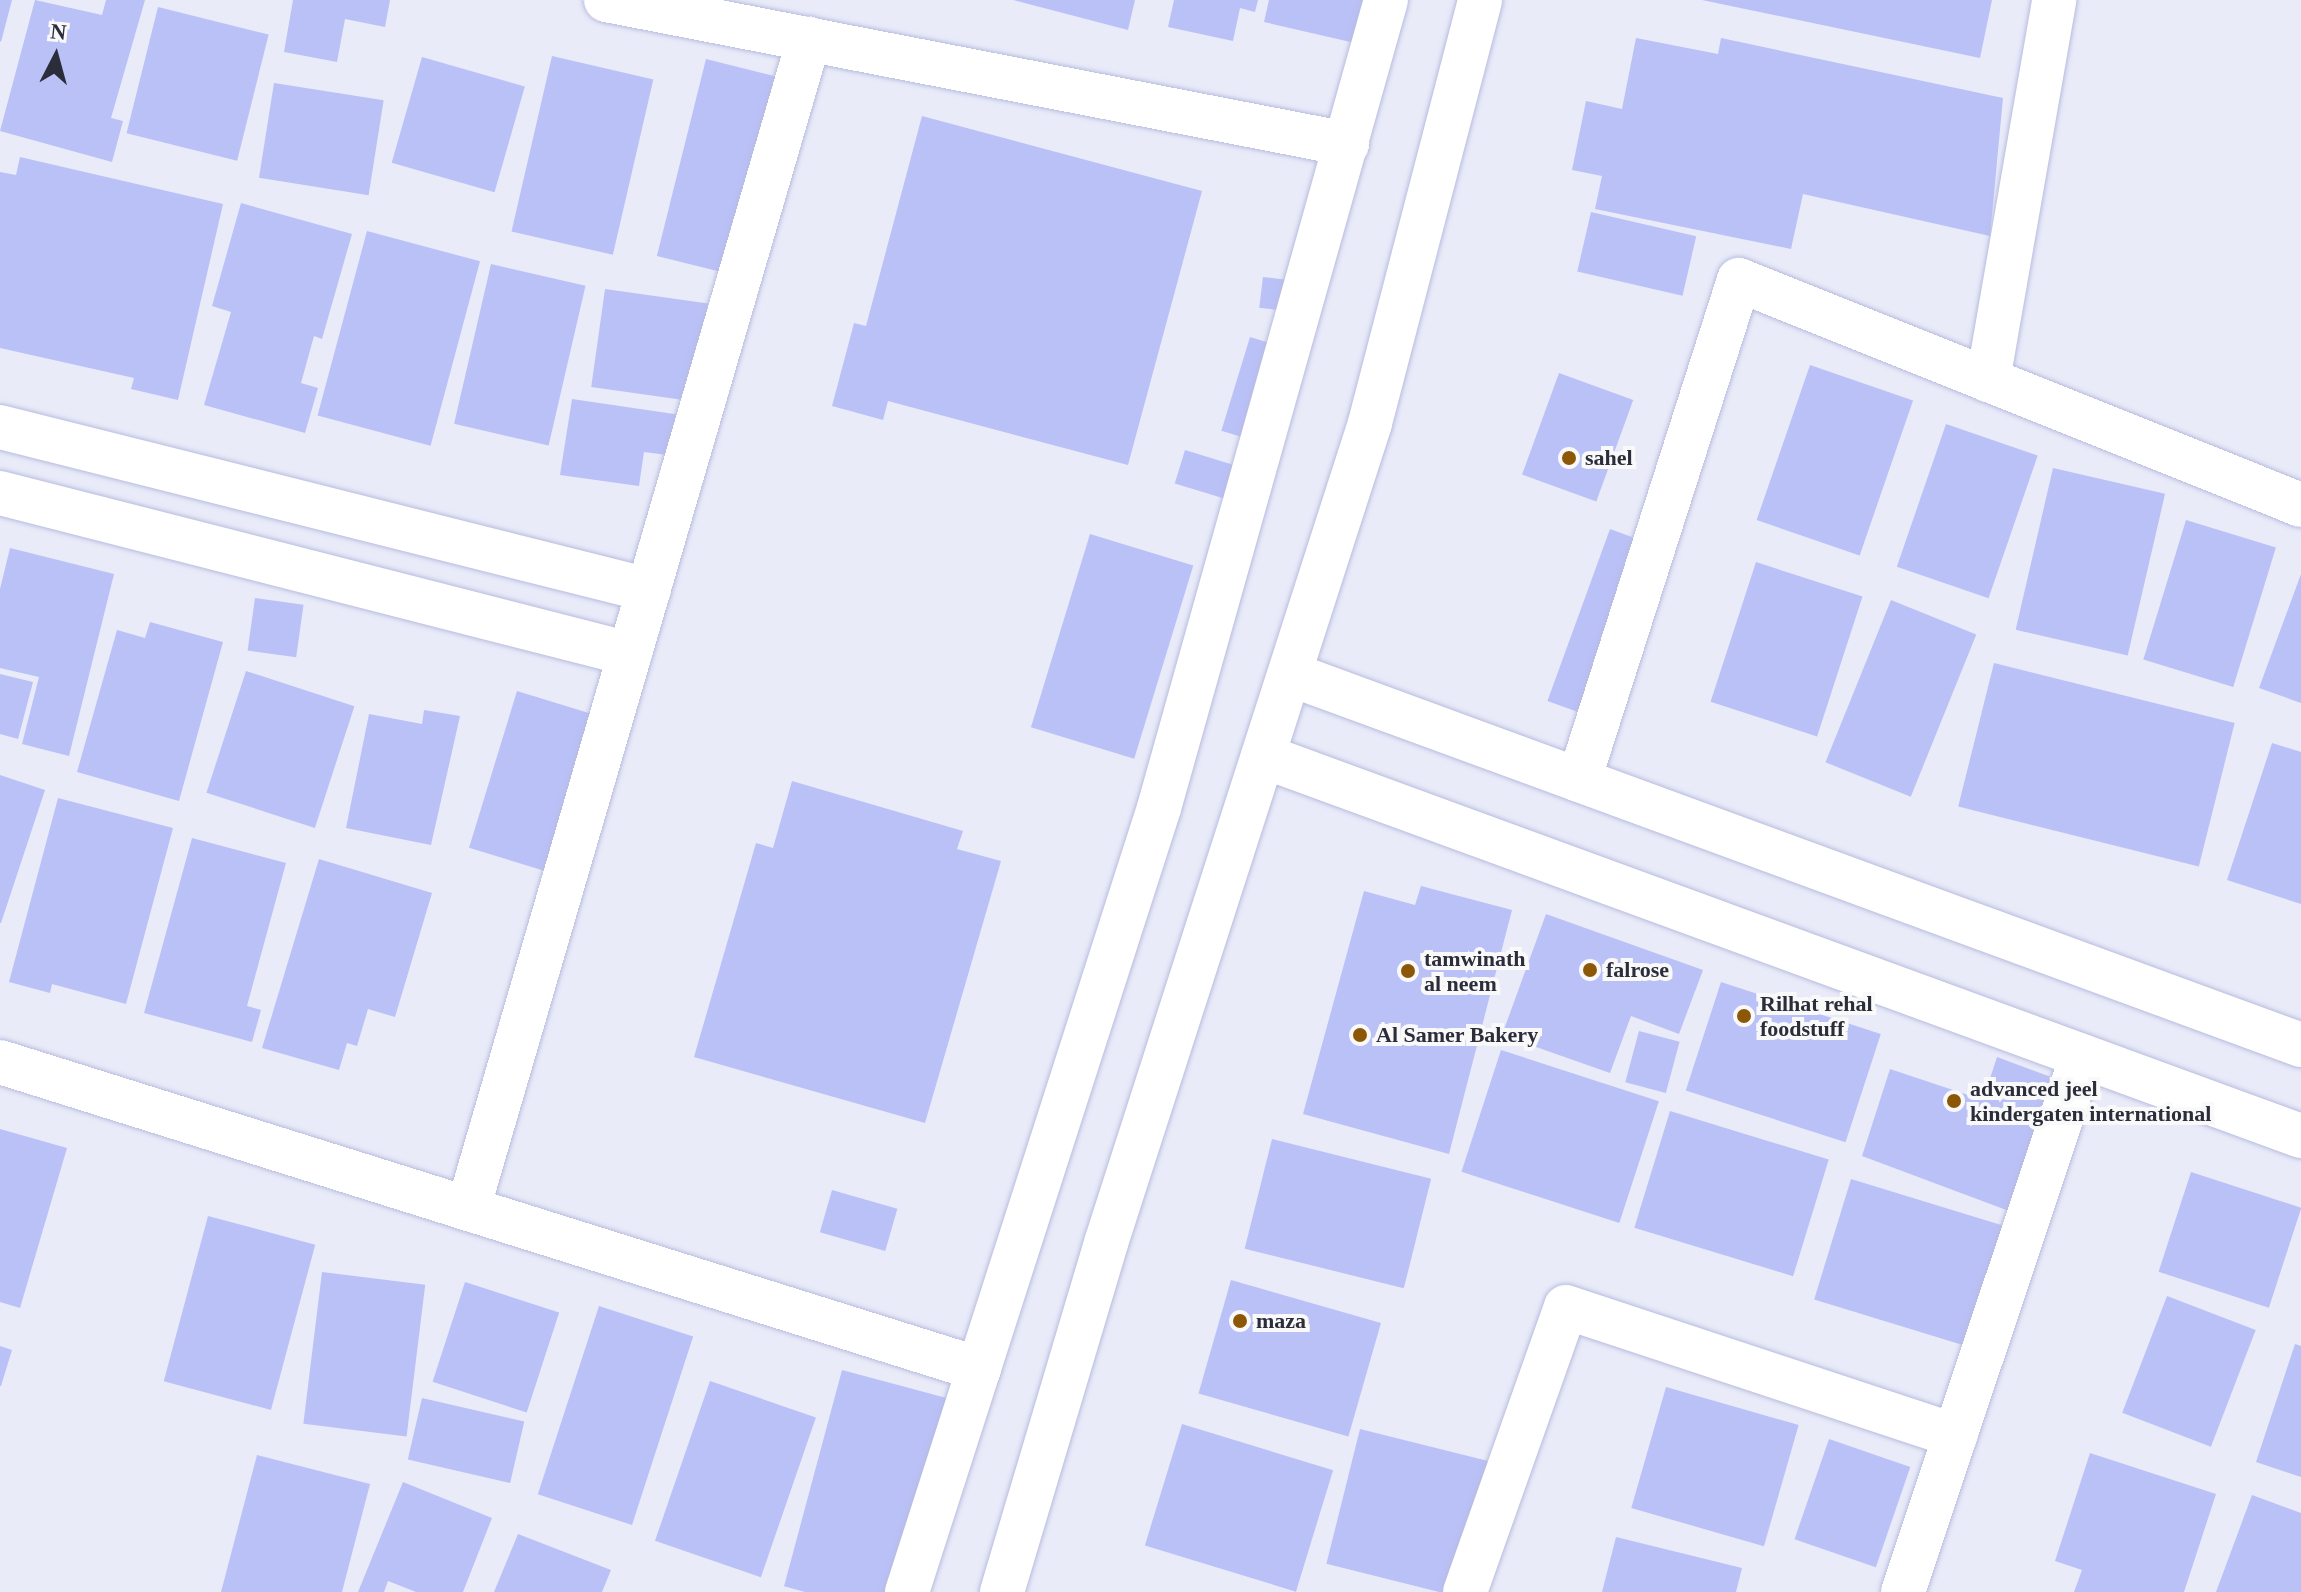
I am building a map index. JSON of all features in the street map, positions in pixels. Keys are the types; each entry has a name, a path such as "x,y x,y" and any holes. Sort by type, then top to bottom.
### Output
{"street":[{"path":"606,0 1347,144"},
{"path":"907,1592 1159,808 1386,0"},
{"path":"1002,1592 1370,423 1480,0"},
{"path":"1988,380 2054,0"},
{"path":"468,1209 809,39"},
{"path":"1579,780 1739,280 2301,505"},
{"path":"0,427 649,590"},
{"path":"0,493 630,654"},
{"path":"1290,674 2301,1045"},
{"path":"1263,756 2301,1136"},
{"path":"1903,1592 2082,1056"},
{"path":"0,1062 979,1369"},
{"path":"1465,1592 1566,1307 1955,1436"}],"building":[{"path":"0,0 12,0 1,42 0,41"},
{"path":"35,0 102,15 106,0 145,0 111,118 123,121 112,162 0,131"},
{"path":"293,0 390,0 385,27 345,19 337,62 284,52"},
{"path":"1013,0 1135,0 1128,30"},
{"path":"1174,0 1258,0 1255,12 1240,8 1233,41 1168,27"},
{"path":"1269,0 1379,0 1368,46 1264,22"},
{"path":"1702,0 1992,0 1980,58"},
{"path":"158,7 269,35 237,161 127,133"},
{"path":"1636,38 1718,54 1721,38 2003,98 1990,236 1803,194 1791,249 1595,209 1602,176 1572,170 1586,101 1622,109"},
{"path":"552,56 653,79 613,255 512,231"},
{"path":"422,57 525,86 495,192 392,163"},
{"path":"706,59 785,79 735,276 657,256"},
{"path":"274,83 384,100 369,195 259,178"},
{"path":"922,116 1202,191 1128,465 888,401 883,420 832,406 854,323 866,326"},
{"path":"20,157 223,204 178,400 131,389 134,378 0,348 0,172 16,175"},
{"path":"241,203 352,234 322,339 314,336 301,383 318,388 305,433 204,405 231,312 212,306"},
{"path":"1591,212 1696,236 1683,296 1577,271"},
{"path":"367,231 480,261 431,446 318,415"},
{"path":"491,264 586,286 549,446 454,424"},
{"path":"1263,277 1298,281 1294,312 1259,308"},
{"path":"605,289 708,303 694,402 591,387"},
{"path":"1250,337 1283,347 1254,441 1221,431"},
{"path":"1810,365 1913,400 1860,556 1757,520"},
{"path":"1559,373 1633,400 1596,502 1522,474"},
{"path":"572,399 681,415 675,456 644,452 639,486 560,475"},
{"path":"1946,424 2038,456 1989,598 1897,567"},
{"path":"1185,450 1244,468 1234,502 1175,483"},
{"path":"2053,468 2165,494 2128,656 2016,630"},
{"path":"2186,520 2276,547 2233,687 2143,660"},
{"path":"1610,529 1645,542 1582,714 1547,701"},
{"path":"1090,534 1193,566 1134,759 1031,727"},
{"path":"10,548 114,574 69,756 22,744 39,677 0,668 0,589"},
{"path":"1756,562 1863,597 1817,736 1711,702"},
{"path":"2301,574 2301,703 2259,688"},
{"path":"255,598 304,605 296,657 248,650"},
{"path":"1891,600 1976,634 1911,797 1825,762"},
{"path":"150,622 223,642 179,801 77,772 117,630 145,638"},
{"path":"1994,663 2235,723 2199,867 1958,807"},
{"path":"246,671 354,706 315,828 206,793"},
{"path":"0,674 33,682 18,739 0,734"},
{"path":"517,691 600,716 552,873 469,848"},
{"path":"424,710 460,716 431,845 346,828 369,714 422,724"},
{"path":"2272,743 2301,752 2301,904 2227,880"},
{"path":"0,775 45,790 1,923 0,923"},
{"path":"792,781 963,831 957,849 1001,861 925,1123 694,1057 756,843 773,848"},
{"path":"58,798 173,828 126,1004 52,984 50,993 9,982"},
{"path":"192,838 286,863 247,1006 261,1010 252,1042 144,1013"},
{"path":"319,859 432,893 395,1017 368,1009 357,1046 347,1043 339,1070 262,1048"},
{"path":"1421,886 1512,910 1449,1154 1303,1114 1364,891 1415,905"},
{"path":"1546,914 1703,970 1679,1034 1631,1016 1610,1073 1502,1035"},
{"path":"1721,982 1881,1034 1846,1142 1686,1090"},
{"path":"1639,1031 1680,1042 1666,1093 1625,1082"},
{"path":"1501,1050 1659,1101 1619,1223 1461,1172"},
{"path":"1997,1057 2062,1081 2017,1214 1862,1156 1890,1069 1983,1100"},
{"path":"1670,1111 1829,1160 1793,1276 1634,1228"},
{"path":"0,1129 67,1148 20,1308 0,1302"},
{"path":"1272,1139 1431,1179 1404,1288 1245,1249"},
{"path":"2191,1172 2301,1208 2269,1308 2159,1272"},
{"path":"1851,1179 2013,1228 1976,1349 1814,1299"},
{"path":"832,1190 897,1209 885,1251 820,1232"},
{"path":"208,1216 315,1245 271,1410 164,1381"},
{"path":"322,1272 425,1285 407,1437 303,1424"},
{"path":"1231,1280 1381,1323 1348,1436 1198,1393"},
{"path":"465,1282 559,1313 527,1412 433,1382"},
{"path":"2167,1296 2256,1330 2211,1447 2122,1413"},
{"path":"599,1306 693,1337 632,1525 538,1494"},
{"path":"2295,1344 2301,1346 2301,1477 2256,1462"},
{"path":"0,1346 12,1350 1,1386 0,1386"},
{"path":"842,1370 952,1400 901,1592 805,1592 784,1586"},
{"path":"710,1381 816,1417 761,1577 655,1541"},
{"path":"1666,1387 1799,1425 1764,1546 1631,1508"},
{"path":"422,1398 524,1422 510,1483 408,1459"},
{"path":"1182,1424 1333,1470 1296,1592 1145,1545"},
{"path":"1360,1429 1488,1461 1455,1592 1439,1592 1326,1564"},
{"path":"1829,1439 1910,1467 1876,1567 1794,1539"},
{"path":"2090,1453 2216,1494 2184,1592 2074,1592 2082,1570 2055,1561"},
{"path":"257,1455 370,1484 342,1592 221,1592"},
{"path":"403,1482 492,1518 463,1592 416,1592 388,1581 384,1592 358,1592"},
{"path":"2252,1495 2301,1513 2301,1592 2216,1592"},
{"path":"518,1534 611,1570 602,1592 494,1592"},
{"path":"1616,1537 1742,1568 1736,1592 1602,1592"}],"place":[{"name":"sahel","path":"1569,458"},
{"name":"falrose","path":"1590,970"},
{"name":"tamwinath al neem","path":"1408,971"},
{"name":"Rilhat rehal foodstuff","path":"1744,1016"},
{"name":"Al Samer Bakery","path":"1360,1035"},
{"name":"advanced jeel kindergaten international","path":"1954,1101"},
{"name":"maza","path":"1240,1321"}]}
